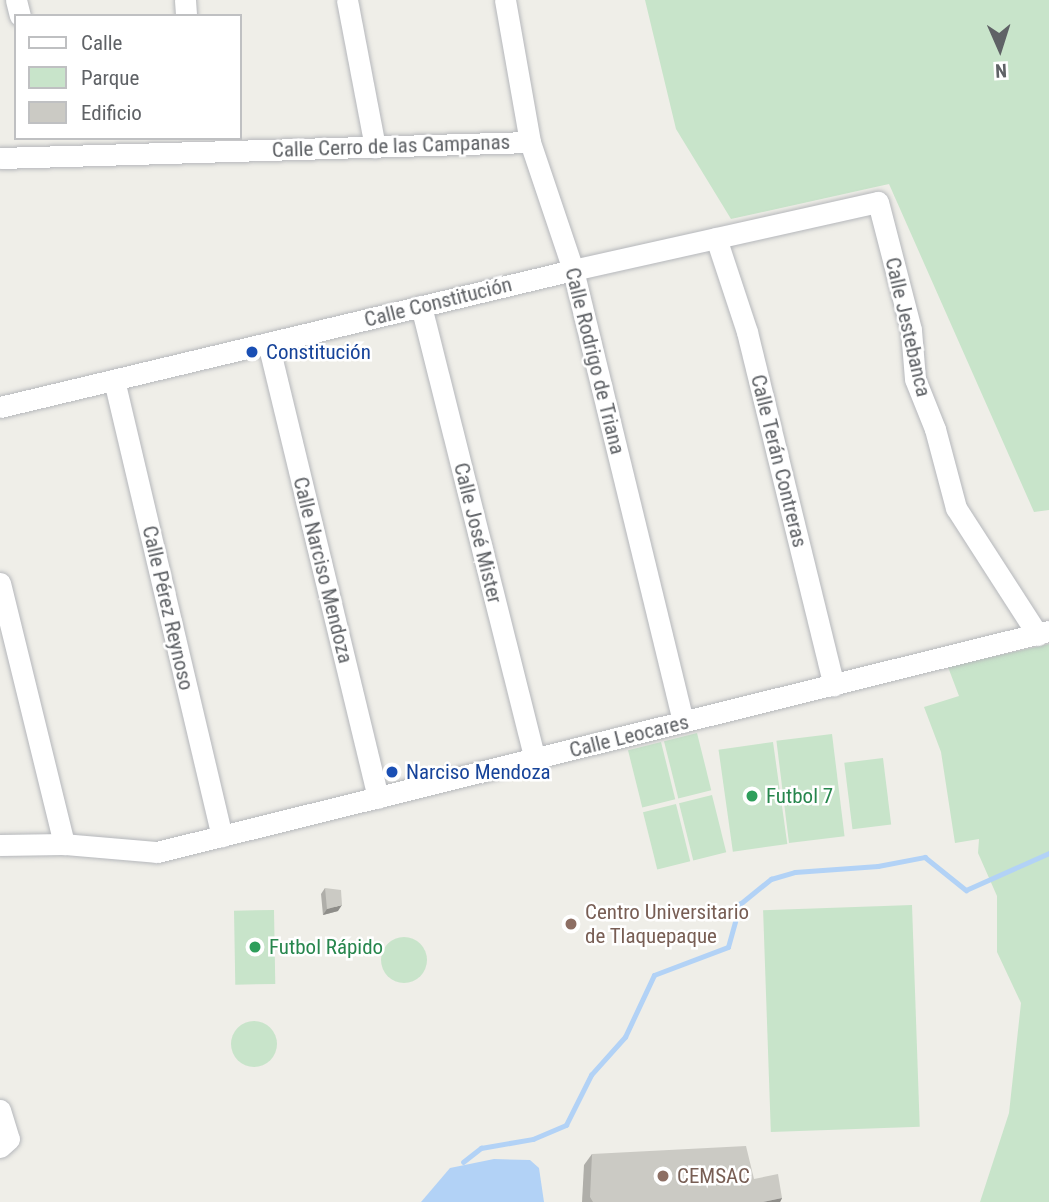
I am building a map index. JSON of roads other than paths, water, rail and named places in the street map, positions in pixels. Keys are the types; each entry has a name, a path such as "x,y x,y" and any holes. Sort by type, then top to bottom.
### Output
{"street":[{"path":"347,0 375,146"},
{"name":"Calle Rodrigo de Triana","path":"505,0 530,142 573,270 683,722"},
{"name":"Calle Cerro de las Campanas","path":"0,158 49,147 375,146 530,142"},
{"name":"Calle Constitución","path":"0,407 573,270 878,202"},
{"name":"Calle Jestebanca","path":"878,202 911,330 915,379 935,429 956,508 1043,633"},
{"name":"Calle Terán Contreras","path":"716,238 747,332 834,685"},
{"name":"Calle José Mister","path":"421,306 535,759"},
{"name":"Calle Narciso Mendoza","path":"268,343 378,797"},
{"name":"Calle Pérez Reynoso","path":"114,380 222,836"},
{"path":"0,583 64,844"},
{"name":"Calle Leocares","path":"0,845 64,844 157,852 1043,633"},
{"path":"0,1110 4,1143"}],"water":[{"path":"494,1159 530,1160 539,1168 544,1202 421,1202 450,1168"}],"waterway":[{"path":"463,1162 481,1148 533,1139 566,1125 591,1075 625,1037 654,975 728,947 740,904 771,879 795,872 878,866 925,857 966,890 1049,853"}],"place":[{"name":"Constitución","path":"252,352"},
{"name":"Narciso Mendoza","path":"392,772"},
{"name":"Futbol 7","path":"752,796"},
{"name":"Centro Universitario de Tlaquepaque","path":"571,924"},
{"name":"Futbol Rápido","path":"255,947"},
{"name":"CEMSAC","path":"663,1176"}]}
